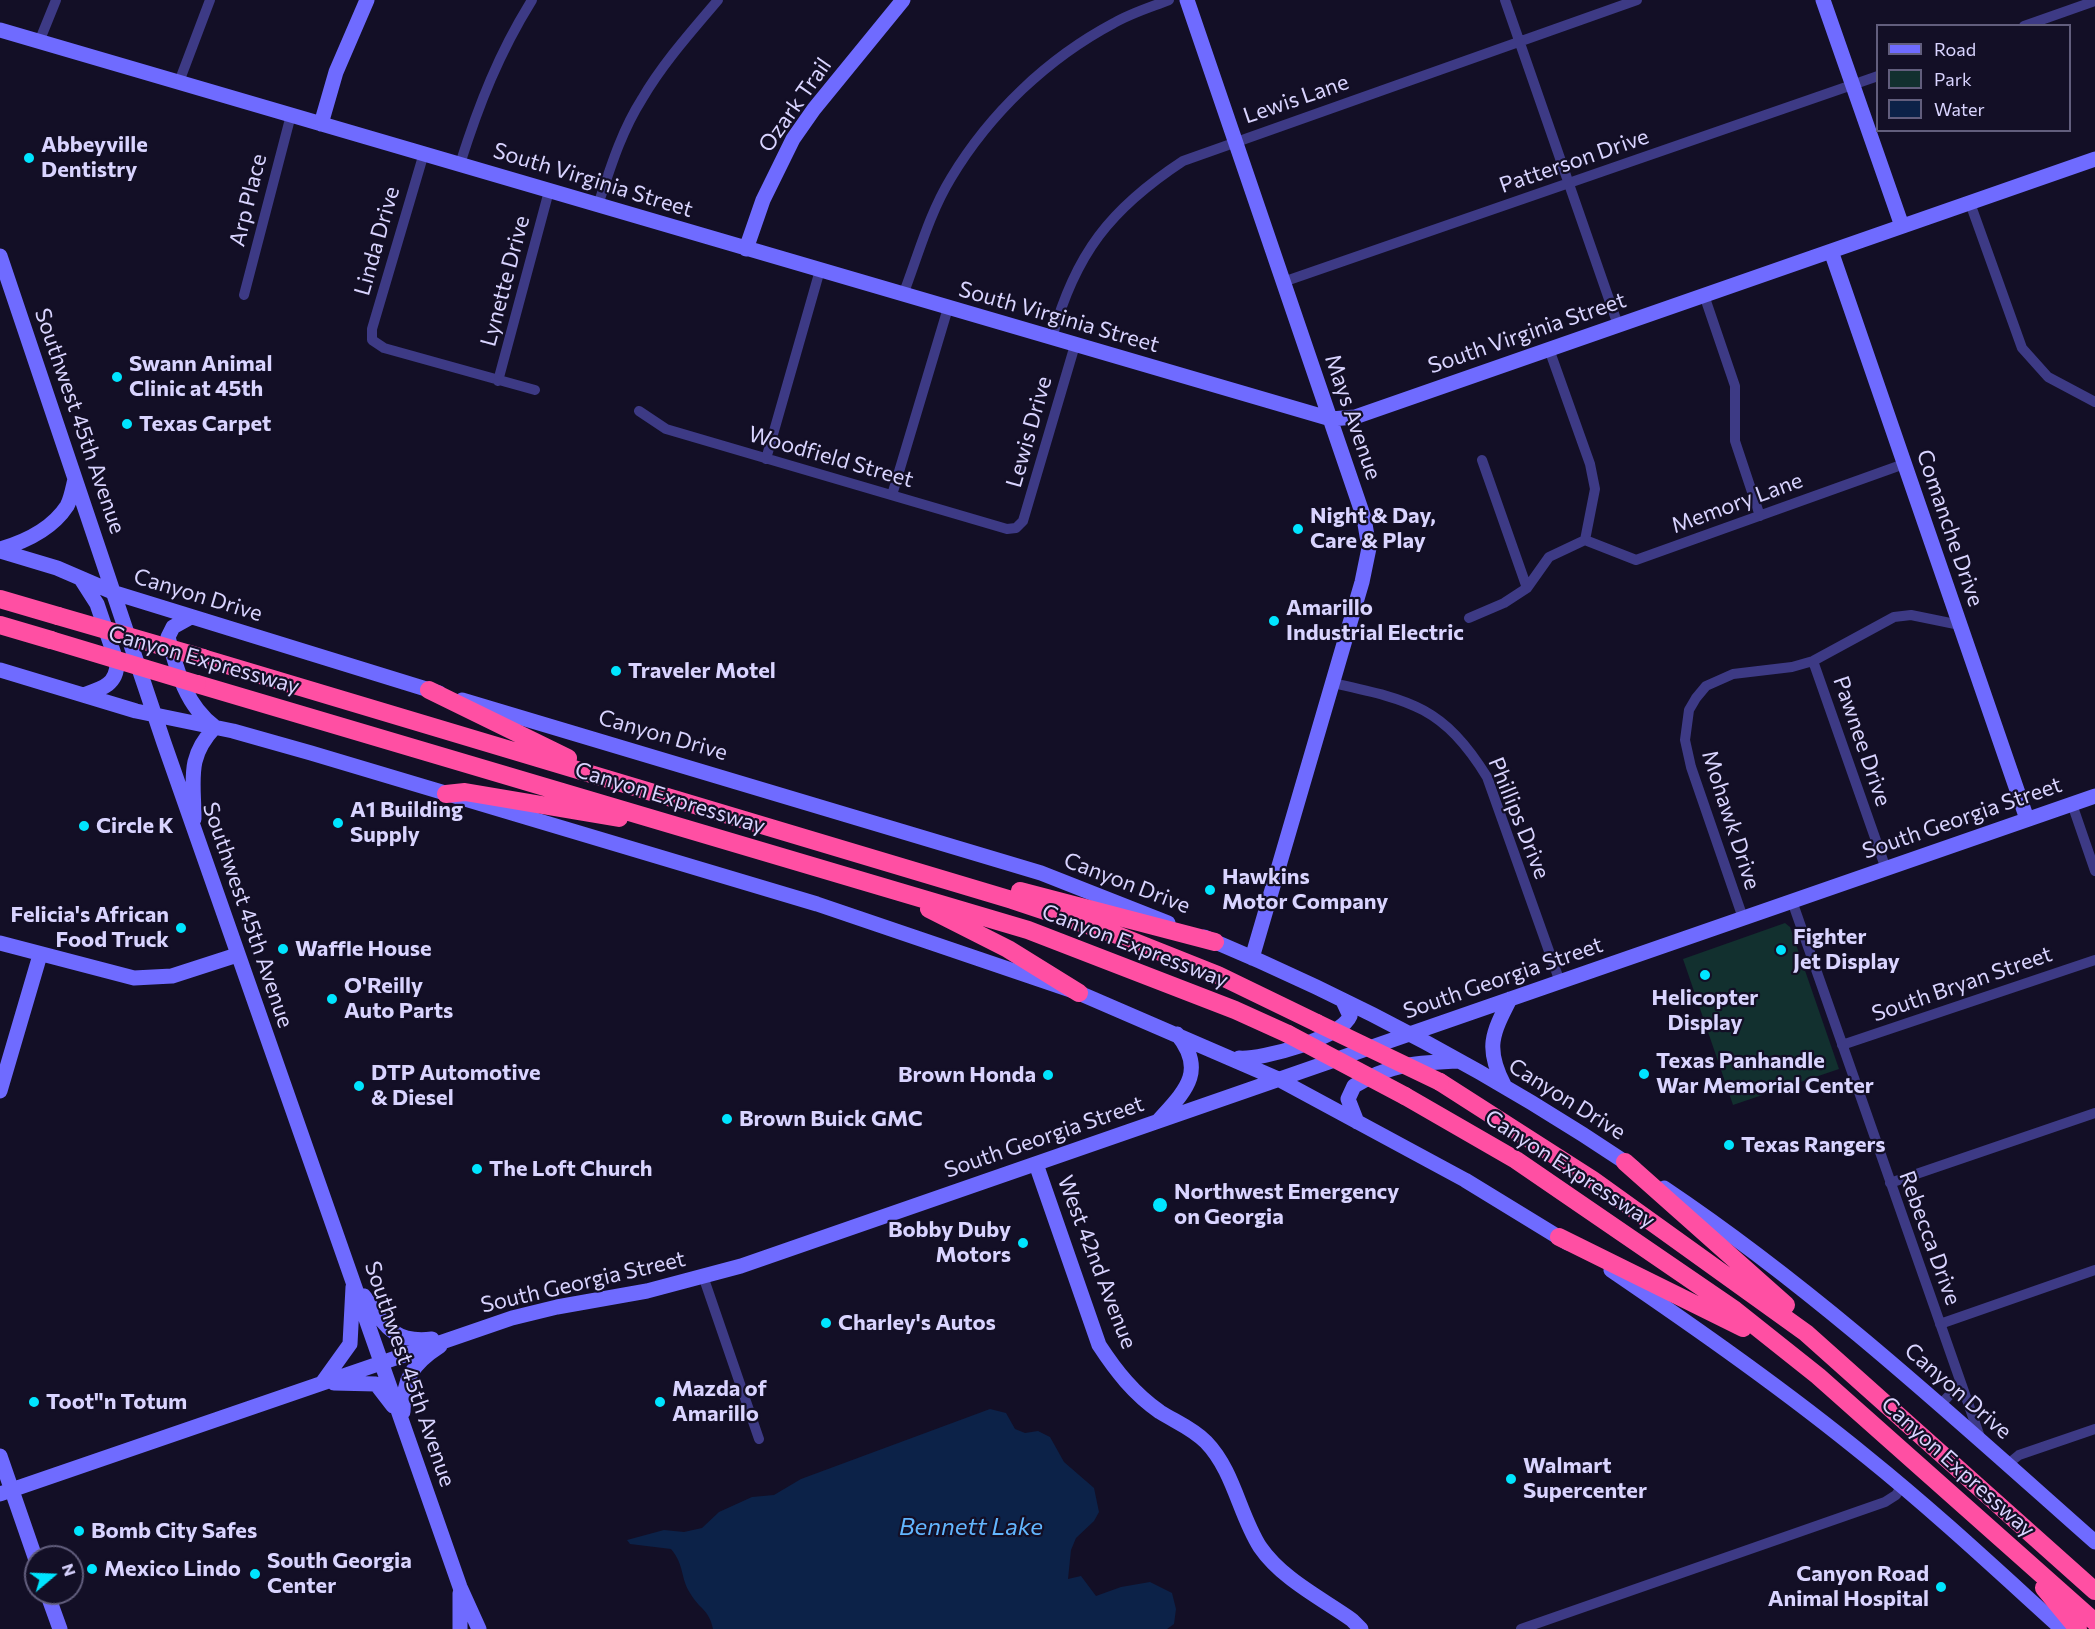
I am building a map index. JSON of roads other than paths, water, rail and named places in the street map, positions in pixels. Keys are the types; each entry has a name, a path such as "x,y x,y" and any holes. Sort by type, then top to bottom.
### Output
{"highway":[{"name":"Canyon Expressway","path":"0,598 923,873 1120,936 1218,975 1440,1082 1593,1180 1806,1333 2093,1588"},
{"name":"Canyon Expressway","path":"0,625 1028,930 1234,1010 1288,1034 1406,1096 1526,1166 1680,1271 1796,1358 2095,1622"},
{"path":"429,690 567,758 676,800"},
{"path":"446,794 465,792 697,831"},
{"path":"923,873 951,874 1215,942"},
{"path":"893,890 1008,949 1079,993"},
{"path":"1624,1162 1782,1300 1806,1333"},
{"path":"1559,1237 1724,1317 1796,1358"},
{"path":"2007,1543 2078,1629"}],"main road":[{"path":"321,124 336,72 367,0"},
{"name":"Ozark Trail","path":"746,249 763,200 793,140 814,109 903,0"},
{"name":"Mays Avenue","path":"1187,0 1364,518 1369,548 1362,582 1252,958"},
{"path":"1823,0 1902,226"},
{"name":"South Virginia Street","path":"0,30 1331,419 1358,416 2095,159"},
{"name":"Comanche Drive","path":"1831,251 2027,819"},
{"name":"Southwest 45th Avenue","path":"0,256 237,955 460,1587"},
{"path":"0,550 23,543 50,524 67,506 75,479"},
{"name":"Canyon Drive","path":"0,550 79,577 115,593 192,617 1041,873 1215,942 1343,1001 1504,1085 1717,1223 1772,1264 1940,1405 2095,1542"},
{"path":"79,577 91,591 97,604 117,663 117,672 111,682 104,688 83,694"},
{"path":"192,617 173,627 168,637 191,702 200,716 215,727"},
{"path":"0,670 154,714 215,727 817,903 1079,993 1278,1079 1465,1180 1559,1237 1748,1365 1902,1486 2062,1629"},
{"path":"195,831 194,760 202,742 215,727"},
{"name":"South Georgia Street","path":"6,1492 455,1336 557,1307 647,1291 752,1262 2095,796"},
{"path":"0,944 134,978 172,976 237,955"},
{"path":"0,1091 40,955"},
{"path":"1504,1085 1494,1067 1491,1048 1498,1023 1510,999"},
{"path":"1230,1057 1248,1059 1269,1056 1314,1040 1345,1024 1349,1019 1349,1012 1343,1001"},
{"path":"1158,1121 1186,1088 1191,1074 1191,1059 1186,1045 1177,1034"},
{"path":"1357,1122 1348,1100 1354,1086 1364,1080 1412,1062 1461,1061"},
{"name":"West 42nd Avenue","path":"1036,1164 1099,1345 1116,1371 1139,1395 1160,1412 1191,1429 1207,1443 1222,1462 1247,1522 1271,1562 1361,1629"},
{"path":"353,1281 381,1320 396,1335 417,1340 455,1336"},
{"path":"322,1383 350,1344 353,1281"},
{"path":"403,1422 403,1396 407,1378 431,1352 455,1336"},
{"path":"322,1383 376,1384 403,1422"},
{"path":"0,1456 6,1492 29,1545"},
{"path":"460,1587 460,1629"},
{"path":"460,1587 479,1629"},
{"path":"51,1605 60,1629"}],"street":[{"path":"39,42 56,0"},
{"path":"179,82 210,0"},
{"path":"460,164 483,94 510,35 532,0"},
{"path":"598,206 617,147 641,100 666,62 718,0"},
{"path":"903,295 928,225 951,178 988,125 1026,86 1069,49 1116,22 1169,0"},
{"path":"1505,0 1618,325"},
{"name":"Lewis Lane","path":"1052,338 1062,300 1075,272 1112,218 1156,179 1183,161 1234,141 1637,0"},
{"path":"2030,24 2095,1"},
{"name":"Patterson Drive","path":"1283,282 1876,77"},
{"name":"Arp Place","path":"244,295 291,115"},
{"name":"Linda Drive","path":"424,153 372,329 372,340 384,348 498,381"},
{"name":"Lynette Drive","path":"498,381 549,190"},
{"path":"1970,203 2022,348 2048,377 2095,402"},
{"path":"766,459 820,270"},
{"path":"1704,295 1735,386 1735,441 1760,516"},
{"path":"892,495 948,308"},
{"name":"Lewis Drive","path":"1016,528 1023,521 1075,345"},
{"path":"1469,618 1504,603 1527,588 1550,557 1585,540 1595,489 1590,464 1549,349"},
{"path":"498,381 535,390"},
{"name":"Woodfield Street","path":"639,411 666,429 1007,529 1016,528"},
{"path":"1482,460 1527,588"},
{"name":"Memory Lane","path":"1585,540 1636,560 1904,464"},
{"name":"Mohawk Drive","path":"1743,918 1691,767 1684,740 1689,710 1706,686 1718,678 1813,661 1894,617 1911,615 1959,625"},
{"name":"Pawnee Drive","path":"1813,661 1886,869"},
{"name":"Phillips Drive","path":"1332,683 1412,705 1433,715 1453,730 1470,749 1486,777 1560,982"},
{"path":"2072,804 2095,870"},
{"name":"Rebecca Drive","path":"1792,901 1981,1440"},
{"name":"South Bryan Street","path":"1842,1045 2095,960"},
{"path":"1890,1184 2095,1113"},
{"path":"1940,1324 2095,1270"},
{"path":"703,1276 759,1439"},
{"path":"1940,1405 1961,1383"},
{"path":"2008,1464 2019,1455 2095,1429"},
{"path":"1521,1629 1886,1502 1902,1486"}],"water":[{"name":"Bennett Lake","path":"990,1409 1006,1413 1015,1429 1025,1433 1038,1431 1050,1437 1064,1462 1094,1488 1099,1512 1094,1521 1076,1538 1071,1550 1068,1579 1081,1576 1096,1596 1121,1587 1150,1582 1172,1593 1176,1609 1174,1624 1167,1629 713,1629 709,1617 687,1587 671,1549 630,1544 627,1540 664,1530 684,1532 702,1528 719,1512 752,1497 774,1495 801,1479"}],"place":[{"name":"Abbeyville Dentistry","path":"29,158"},
{"name":"Swann Animal Clinic at 45th","path":"117,377"},
{"name":"Texas Carpet","path":"127,424"},
{"name":"Night & Day, Care & Play","path":"1298,529"},
{"name":"Amarillo Industrial Electric","path":"1274,621"},
{"name":"Traveler Motel","path":"616,671"},
{"name":"A1 Building Supply","path":"338,823"},
{"name":"Circle K","path":"84,826"},
{"name":"Hawkins Motor Company","path":"1210,890"},
{"name":"Felicia's African Food Truck","path":"181,928"},
{"name":"Waffle House","path":"283,949"},
{"name":"Fighter Jet Display","path":"1781,950"},
{"name":"Helicopter Display","path":"1705,975"},
{"name":"O'Reilly Auto Parts","path":"332,999"},
{"name":"Texas Panhandle War Memorial Center","path":"1644,1074"},
{"name":"Brown Honda","path":"1048,1075"},
{"name":"DTP Automotive & Diesel","path":"359,1086"},
{"name":"Brown Buick GMC","path":"727,1119"},
{"name":"Texas Rangers","path":"1729,1145"},
{"name":"The Loft Church","path":"477,1169"},
{"name":"Northwest Emergency on Georgia","path":"1160,1205"},
{"name":"Bobby Duby Motors","path":"1023,1243"},
{"name":"Charley's Autos","path":"826,1323"},
{"name":"Toot\"n Totum","path":"34,1402"},
{"name":"Mazda of Amarillo","path":"660,1402"},
{"name":"Walmart Supercenter","path":"1511,1479"},
{"name":"Bomb City Safes","path":"79,1531"},
{"name":"Mexico Lindo","path":"92,1569"},
{"name":"South Georgia Center","path":"255,1574"},
{"name":"Canyon Road Animal Hospital","path":"1941,1587"}]}
